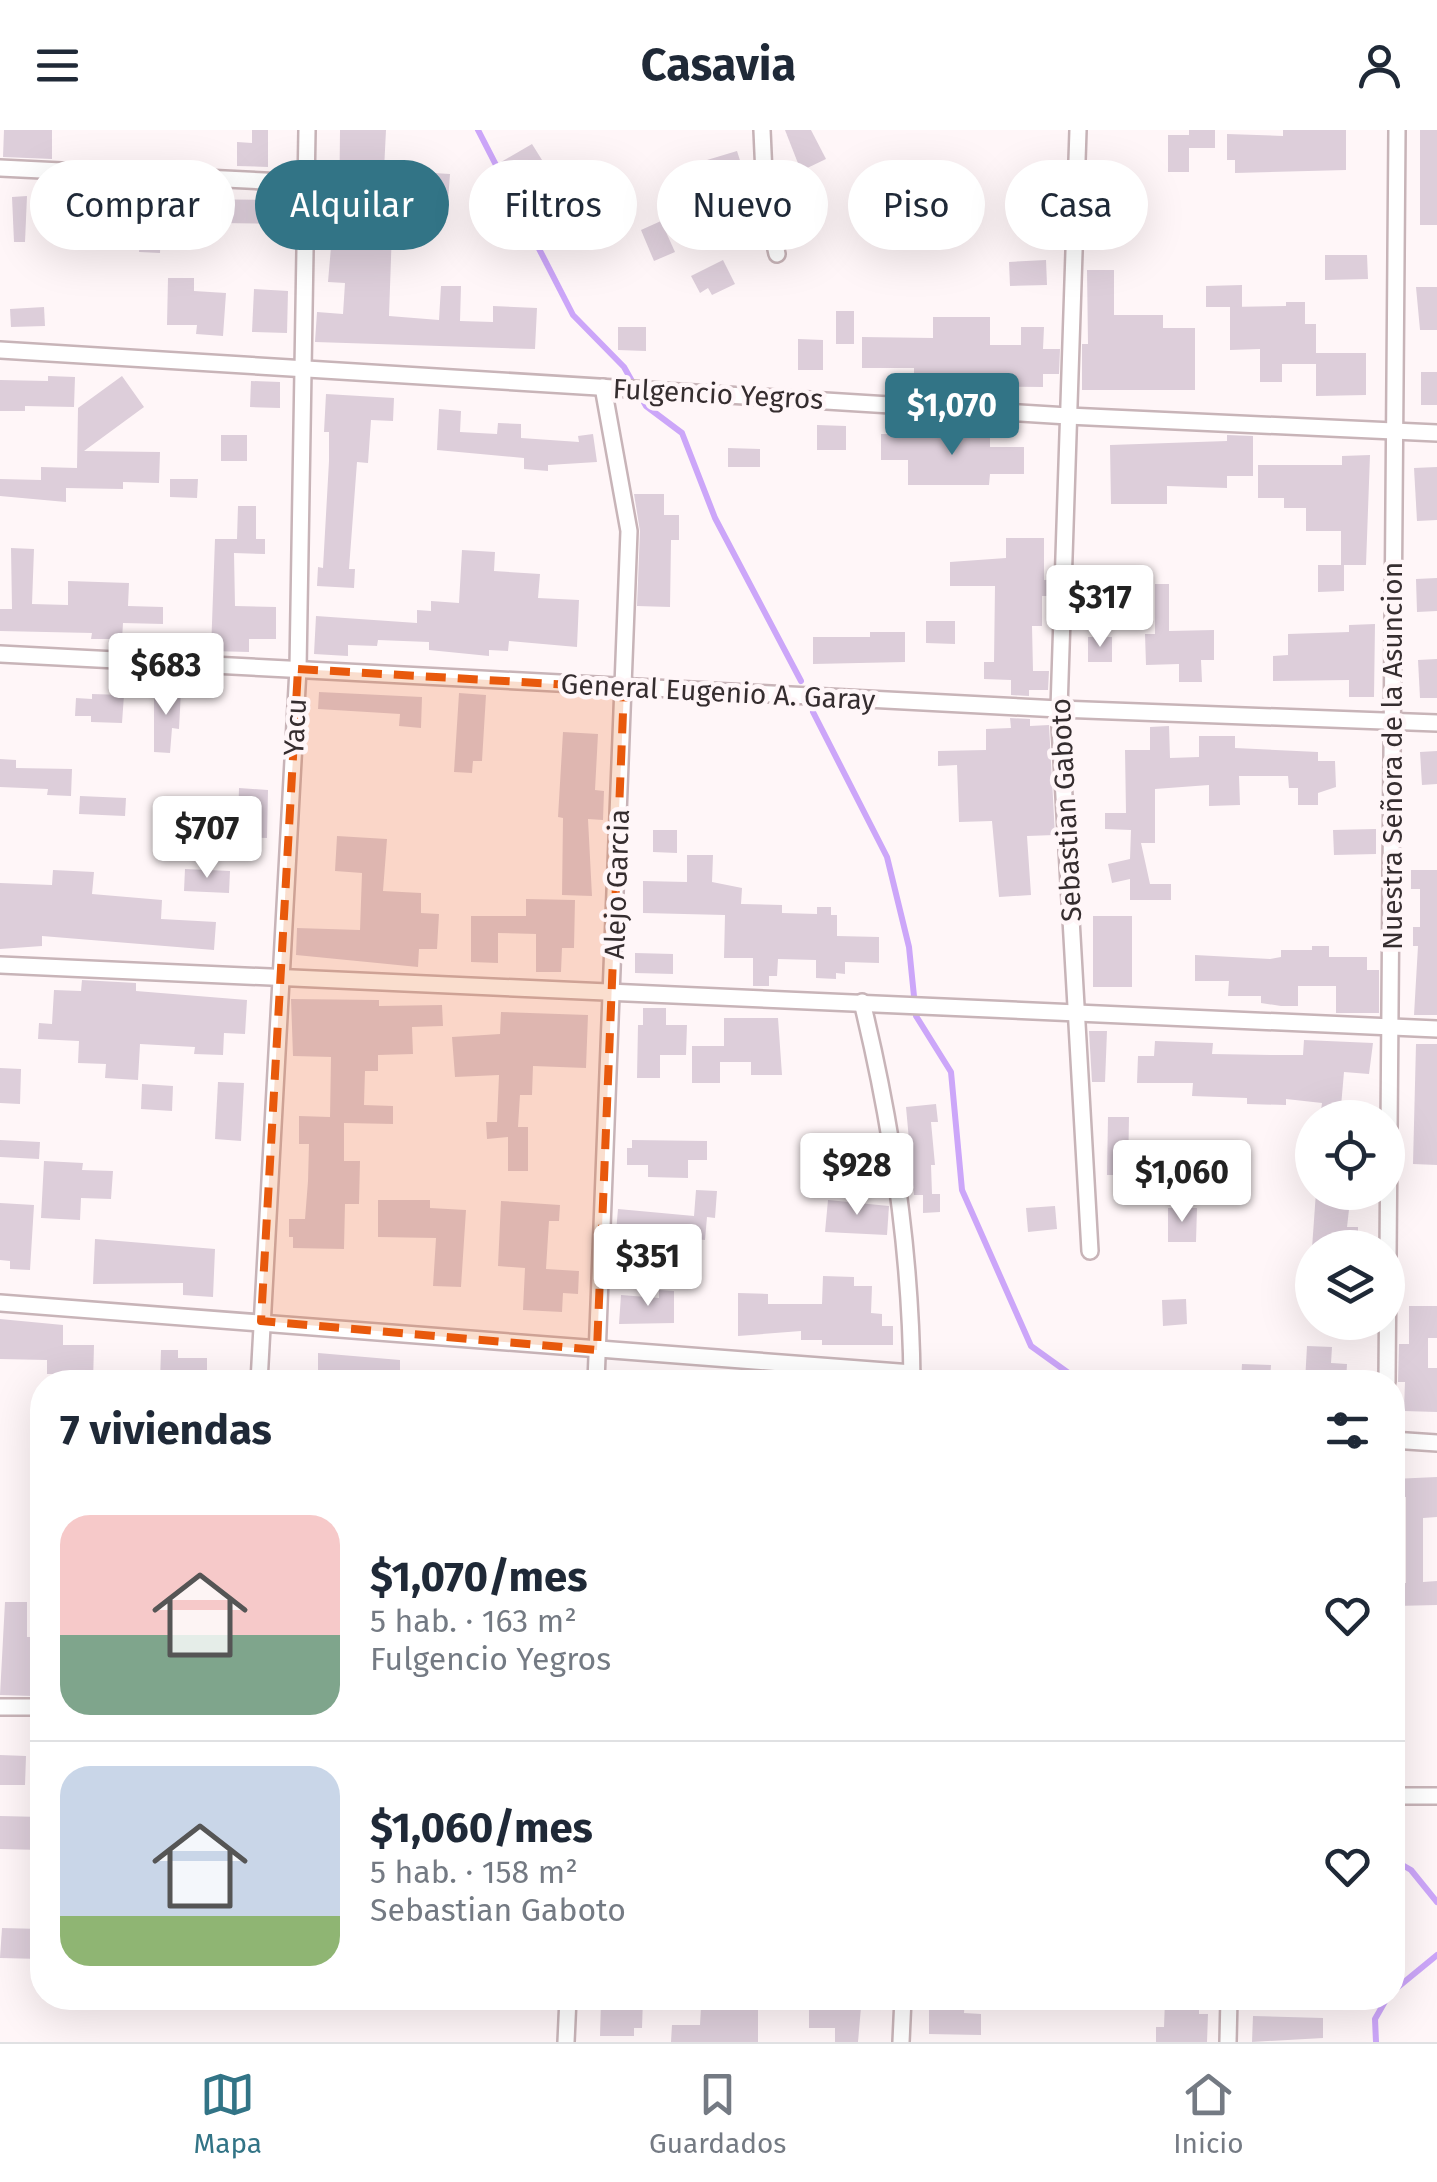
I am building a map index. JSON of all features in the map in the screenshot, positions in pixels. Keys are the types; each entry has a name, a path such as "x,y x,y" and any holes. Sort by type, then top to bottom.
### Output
{"street":[{"name":"Yacu","path":"306,160 307,130"},
{"path":"762,130 765,198 777,254"},
{"name":"Sebastian Gaboto","path":"1078,130 1059,710 1090,1250"},
{"name":"Nuestra Señora de la Asuncion","path":"1388,1370 1396,130"},
{"path":"0,168 255,181"},
{"name":"Yacu","path":"259,1370 298,669 305,250"},
{"name":"Fulgencio Yegros","path":"0,350 1068,416 1437,432"},
{"name":"Alejo Garcia","path":"596,1370 629,531 603,387"},
{"name":"General Eugenio A. Garay","path":"0,654 1059,710 1437,722"},
{"path":"0,965 1437,1029"},
{"path":"862,1002 890,1117 906,1219 912,1370"},
{"path":"0,1303 822,1370"},
{"path":"1405,1441 1437,1443"},
{"path":"0,1707 30,1708"},
{"path":"1405,1796 1437,1796"},
{"path":"566,2042 567,2010"},
{"path":"901,2042 902,2010"},
{"path":"1228,2042 1229,2010"}],"highlighted area":[{"path":"298,669 624,688 597,1350 261,1321"}],"building":[{"path":"4,130 52,130 52,159 3,157"},
{"path":"252,130 268,130 268,160 255,160 255,167 237,166 237,142 252,143"},
{"path":"340,130 386,130 384,160 340,160"},
{"path":"785,130 811,130 826,159 797,160"},
{"path":"1189,130 1215,130 1215,148 1189,148 1189,172 1168,172 1168,135 1189,135"},
{"path":"1283,130 1346,130 1346,170 1235,173 1235,160 1227,160 1227,134 1283,136"},
{"path":"1420,130 1437,130 1437,225 1420,225"},
{"path":"532,144 542,160 504,160"},
{"path":"737,151 740,160 707,160"},
{"path":"27,196 25,242 14,242 12,197"},
{"path":"235,200 255,200 255,224 235,223"},
{"path":"657,223 657,250 675,252 654,261 641,230"},
{"path":"331,250 391,250 389,316 439,320 441,286 461,286 460,321 493,322 493,306 537,308 535,349 315,342 317,312 343,314 345,283 328,282"},
{"path":"1325,255 1367,255 1368,279 1325,280"},
{"path":"723,260 735,284 712,295 708,288 700,293 691,276"},
{"path":"1046,260 1047,285 1010,286 1009,262"},
{"path":"1087,270 1114,270 1114,315 1163,315 1163,328 1195,328 1195,390 1082,390 1082,344 1088,344"},
{"path":"168,278 194,278 194,291 226,293 223,336 196,334 197,325 167,325"},
{"path":"1242,285 1242,307 1206,307 1206,286"},
{"path":"1416,287 1437,287 1437,330 1420,330"},
{"path":"254,289 288,291 287,333 252,332"},
{"path":"1286,302 1305,302 1305,324 1316,324 1316,353 1366,353 1366,395 1316,396 1316,364 1282,364 1282,382 1260,382 1260,349 1230,350 1230,307 1286,306"},
{"path":"44,307 45,326 11,327 10,309"},
{"path":"836,311 854,311 854,344 836,344"},
{"path":"933,317 990,317 990,345 1021,345 1021,327 1044,327 1043,349 1060,349 1059,374 1043,374 1043,387 914,386 914,368 862,368 862,337 933,338"},
{"path":"618,327 646,327 646,351 618,350"},
{"path":"798,339 823,340 823,370 798,370"},
{"path":"1421,372 1437,372 1437,405 1421,405"},
{"path":"48,376 75,377 74,407 25,406 25,411 0,411 0,380 48,381"},
{"path":"122,376 144,407 84,451 160,452 159,483 123,482 123,489 66,488 66,502 0,496 0,479 41,480 41,467 77,468 78,408"},
{"path":"251,381 280,382 280,408 250,407"},
{"path":"326,394 394,398 393,421 371,420 368,463 357,462 349,569 355,569 354,588 317,586 318,567 323,568 329,461 329,432 324,432"},
{"path":"439,409 461,411 460,432 497,434 498,423 521,424 521,438 579,442 578,436 593,434 597,462 548,465 548,471 524,469 524,458 437,450"},
{"path":"817,425 846,426 846,450 817,450"},
{"path":"881,434 990,435 990,447 1024,447 1024,474 990,474 989,485 908,485 908,460 881,460"},
{"path":"221,435 247,435 247,461 221,461"},
{"path":"1227,435 1253,436 1253,476 1227,476 1227,488 1167,486 1167,504 1111,504 1110,445 1227,441"},
{"path":"728,448 760,449 760,467 728,467"},
{"path":"1370,455 1366,565 1344,565 1344,591 1318,592 1318,565 1341,565 1341,531 1306,531 1306,508 1284,508 1284,498 1258,498 1258,465 1342,465 1342,456"},
{"path":"1437,467 1437,520 1417,521 1414,468"},
{"path":"170,479 198,479 197,498 170,497"},
{"path":"634,494 664,494 664,515 679,515 679,540 671,540 670,607 637,606 640,531"},
{"path":"238,506 256,506 256,539 265,539 265,554 234,553 235,606 276,607 276,639 249,639 249,652 211,651 215,539 237,539"},
{"path":"1006,538 1044,538 1044,580 1051,580 1050,596 1042,596 1042,626 1032,626 1033,671 1049,671 1048,690 1029,690 1029,696 1011,695 1011,680 984,679 984,662 994,662 995,586 950,586 950,562 1006,558"},
{"path":"11,548 34,549 32,604 68,605 68,581 129,583 128,606 163,607 163,624 123,623 122,639 91,639 92,633 0,631 0,609 12,609"},
{"path":"462,550 495,552 494,571 540,574 538,598 579,600 577,647 509,641 508,651 489,650 489,656 429,650 429,642 378,640 377,646 348,645 348,656 314,654 316,616 417,623 417,610 431,611 431,601 459,603"},
{"path":"1437,578 1437,611 1417,612 1416,579"},
{"path":"1155,584 1169,584 1169,631 1214,630 1214,660 1201,660 1202,682 1179,682 1179,664 1146,665 1145,634 1155,634"},
{"path":"926,621 955,621 955,644 926,643"},
{"path":"1375,624 1374,697 1349,697 1349,680 1273,681 1273,656 1288,655 1288,634 1349,632 1349,625"},
{"path":"870,632 905,632 905,662 813,664 813,637 870,637"},
{"path":"1088,637 1112,637 1112,662 1088,662"},
{"path":"1437,659 1437,698 1420,698 1418,660"},
{"path":"154,689 181,690 179,729 172,728 170,753 154,752"},
{"path":"319,692 422,697 421,728 399,726 400,714 318,709"},
{"path":"459,693 486,695 482,761 473,761 472,773 454,772"},
{"path":"92,694 124,695 122,723 91,722 91,716 75,716 76,698 92,699"},
{"path":"1010,718 1030,719 1030,726 1049,725 1055,835 1027,836 1031,895 999,897 992,821 959,822 957,765 938,766 938,751 986,750 986,729 1011,728"},
{"path":"1169,726 1170,758 1199,757 1199,736 1235,736 1235,748 1318,752 1318,761 1335,761 1336,787 1318,793 1318,805 1298,805 1298,788 1289,788 1288,776 1239,776 1240,805 1209,806 1209,785 1155,789 1155,843 1141,843 1150,884 1171,884 1171,900 1130,900 1130,879 1112,883 1108,864 1130,859 1131,830 1105,829 1105,813 1126,813 1125,750 1150,750 1150,727"},
{"path":"563,732 598,734 595,790 604,791 603,820 588,819 592,896 562,895 563,818 558,817"},
{"path":"1437,751 1437,784 1422,785 1420,752"},
{"path":"0,759 16,760 16,768 72,769 71,796 47,795 48,789 0,787"},
{"path":"239,788 268,790 267,838 200,835 200,820 238,822"},
{"path":"80,796 126,798 125,816 79,814"},
{"path":"1376,829 1376,854 1334,855 1333,830"},
{"path":"653,830 677,830 677,853 653,852"},
{"path":"337,836 387,839 383,891 421,893 421,913 439,914 437,949 419,949 418,967 296,955 297,928 360,930 362,873 335,871"},
{"path":"687,855 713,855 712,882 742,888 741,904 782,905 782,913 817,914 817,907 831,907 831,915 837,915 837,936 879,937 879,963 845,962 845,974 836,973 836,979 816,978 816,960 778,959 777,976 769,976 769,986 753,986 753,958 724,958 725,915 643,913 643,881 687,882"},
{"path":"185,869 230,871 229,893 184,891"},
{"path":"53,870 94,872 92,894 162,900 161,919 216,922 214,950 42,936 42,946 0,949 0,883 52,885"},
{"path":"1411,870 1437,870 1437,1015 1414,1015 1418,946 1413,946 1413,927 1420,927 1420,889 1411,889"},
{"path":"526,899 575,900 574,948 562,948 561,972 536,972 536,934 498,933 498,963 471,962 471,916 526,916"},
{"path":"1093,916 1132,916 1132,987 1093,987"},
{"path":"1312,946 1329,946 1329,957 1367,957 1367,970 1379,970 1379,1013 1336,1013 1336,986 1298,986 1298,1006 1281,1006 1261,1003 1261,996 1228,996 1229,981 1195,981 1195,955 1270,959 1281,957 1281,950 1312,950"},
{"path":"635,953 673,954 673,974 635,973"},
{"path":"82,980 136,983 136,991 247,1000 245,1034 224,1033 223,1055 194,1054 195,1047 140,1044 138,1080 105,1078 106,1064 78,1063 79,1041 38,1039 39,1023 52,1024 54,990 81,991"},
{"path":"291,999 379,1000 379,1006 442,1005 443,1026 412,1027 413,1054 378,1055 378,1071 365,1071 364,1105 393,1106 393,1124 344,1123 344,1161 360,1161 359,1204 345,1204 344,1249 293,1248 293,1237 289,1237 289,1219 305,1219 309,1144 299,1144 299,1116 330,1117 331,1057 293,1056"},
{"path":"643,1008 666,1008 666,1025 687,1025 686,1055 660,1055 660,1078 637,1078 638,1025 643,1025"},
{"path":"501,1012 588,1015 586,1068 533,1066 532,1095 520,1095 518,1127 528,1127 528,1171 508,1171 508,1137 487,1139 486,1122 497,1122 499,1075 455,1077 452,1037 500,1034"},
{"path":"724,1018 778,1018 782,1075 751,1075 751,1062 720,1062 720,1083 692,1083 692,1046 724,1046"},
{"path":"1089,1031 1107,1031 1105,1082 1092,1082"},
{"path":"1304,1040 1373,1043 1369,1074 1344,1072 1342,1100 1286,1099 1286,1105 1247,1104 1247,1098 1192,1096 1193,1083 1137,1083 1138,1056 1154,1056 1155,1041 1213,1043 1212,1054 1303,1055"},
{"path":"1416,1044 1437,1044 1437,1165 1413,1164"},
{"path":"0,1068 21,1069 20,1104 0,1103"},
{"path":"218,1082 244,1083 241,1141 215,1139"},
{"path":"142,1084 173,1086 172,1111 141,1109"},
{"path":"936,1104 938,1122 931,1122 935,1165 931,1165 932,1194 940,1194 940,1212 923,1213 923,1195 914,1195 906,1107"},
{"path":"1108,1117 1129,1117 1128,1175 1107,1175"},
{"path":"0,1140 40,1142 39,1159 0,1157"},
{"path":"632,1140 707,1141 707,1160 688,1160 688,1178 648,1177 648,1165 627,1165 627,1148 632,1148"},
{"path":"44,1161 83,1163 82,1170 113,1171 111,1199 81,1198 80,1220 41,1218"},
{"path":"696,1190 717,1191 715,1218 707,1217 705,1240 616,1232 618,1209 694,1216"},
{"path":"378,1200 430,1200 430,1208 466,1210 461,1287 433,1286 436,1238 378,1237"},
{"path":"828,1200 889,1206 887,1235 825,1232"},
{"path":"501,1201 560,1205 559,1221 549,1221 546,1269 579,1271 578,1294 563,1293 562,1312 523,1310 525,1268 498,1266"},
{"path":"0,1203 34,1205 30,1270 10,1269 10,1261 0,1260"},
{"path":"1055,1206 1057,1229 1028,1232 1026,1208"},
{"path":"1168,1208 1197,1208 1196,1242 1168,1242"},
{"path":"1315,1210 1349,1210 1347,1227 1358,1227 1358,1230 1313,1230"},
{"path":"95,1239 215,1249 213,1297 183,1295 183,1283 93,1284"},
{"path":"823,1276 854,1277 854,1286 872,1286 871,1313 882,1314 882,1326 893,1326 893,1345 822,1345 822,1340 801,1340 801,1331 738,1336 738,1293 768,1294 768,1304 822,1304"},
{"path":"659,1290 674,1291 674,1323 619,1324 621,1295 659,1298"},
{"path":"1186,1299 1187,1324 1163,1326 1162,1300"},
{"path":"1409,1306 1437,1306 1437,1338 1428,1338 1428,1368 1437,1368 1437,1412 1405,1411 1405,1370 1398,1370 1399,1344 1409,1344"},
{"path":"0,1319 63,1325 63,1345 94,1345 93,1370 47,1370 47,1360 0,1359"},
{"path":"1307,1346 1332,1347 1331,1363 1347,1364 1347,1370 1306,1370"},
{"path":"161,1350 178,1350 178,1358 207,1358 207,1370 160,1370"},
{"path":"318,1353 400,1360 400,1370 318,1370"},
{"path":"1242,1364 1271,1365 1271,1370 1242,1370"},
{"path":"1437,1477 1437,1517 1423,1518 1423,1582 1437,1581 1437,1605 1405,1606 1405,1478"},
{"path":"5,1602 27,1602 30,1696 0,1695"},
{"path":"0,1755 26,1756 25,1785 0,1785"},
{"path":"0,1816 30,1817 30,1850 0,1849"},
{"path":"2,1928 30,1929 30,1959 0,1958"},
{"path":"601,2010 643,2010 642,2028 634,2028 634,2036 600,2036"},
{"path":"701,2010 758,2010 758,2042 671,2042 672,2025 700,2025"},
{"path":"809,2010 861,2010 858,2042 835,2042 835,2028 809,2028"},
{"path":"929,2010 981,2014 981,2035 929,2034"},
{"path":"1165,2010 1199,2010 1199,2014 1208,2014 1207,2042 1156,2042 1156,2027 1164,2027"},
{"path":"1253,2016 1323,2018 1323,2038 1252,2042"}],"waterway":[{"path":"478,130 573,315 624,367 646,406 682,433 715,518 801,681"},
{"path":"813,712 887,857 909,947 916,1016 951,1072 962,1190 1031,1346 1064,1370"},
{"path":"1405,1867 1437,1902"},
{"path":"1405,1981 1437,1955"},
{"path":"1376,2042 1375,2019 1380,2010"}]}
